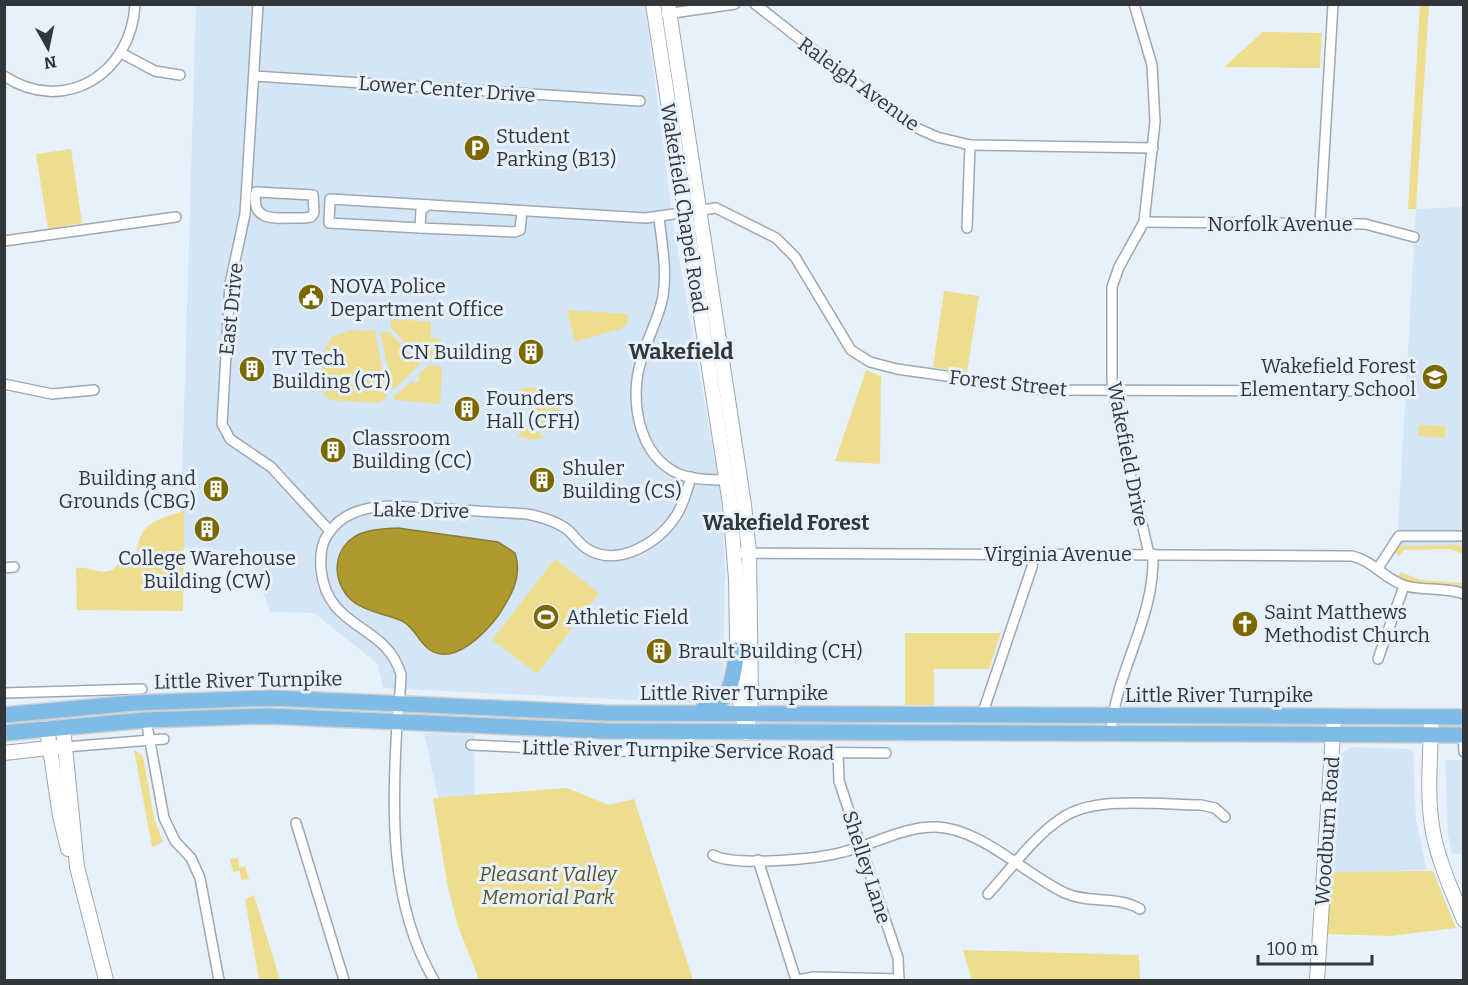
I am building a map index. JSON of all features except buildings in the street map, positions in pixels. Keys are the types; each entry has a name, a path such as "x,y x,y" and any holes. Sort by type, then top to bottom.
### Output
{"main road":[{"name":"Wakefield Chapel Road","path":"661,10 734,479 742,554 746,733"},
{"name":"Wakefield Chapel Road","path":"742,554 737,650 746,714"},
{"path":"684,714 711,708 728,694 737,650"},
{"name":"Little River Turnpike","path":"4,715 103,705 229,698 400,702 594,713 1464,717"},
{"name":"Little River Turnpike","path":"4,733 146,720 266,716 576,731 1463,735"},
{"name":"Woodburn Road","path":"1317,981 1334,717"},
{"path":"1431,717 1430,803 1433,833 1445,874 1464,920"},
{"path":"63,727 77,867"},
{"path":"47,728 63,831 77,867 106,981"},
{"path":"4,753 65,747"}],"street":[{"path":"4,76 34,89 72,89 96,78 121,53 132,28 135,4"},
{"name":"East Drive","path":"258,4 252,191 230,284 223,429 236,444 271,467 330,531"},
{"path":"661,10 735,4"},
{"name":"Raleigh Avenue","path":"754,4 908,124 937,137 970,145 1153,148"},
{"name":"Wakefield Drive","path":"1111,734 1112,716 1149,604 1151,554 1113,390 1112,287 1119,267 1144,222 1153,148 1154,79 1134,4"},
{"path":"1320,224 1333,4"},
{"path":"121,53 155,71 180,75"},
{"name":"Lower Center Drive","path":"254,76 640,101"},
{"path":"967,228 970,145"},
{"path":"252,191 313,195 315,203 313,216 307,218 263,216 256,211 252,191"},
{"name":"Forest Street","path":"420,228 329,223 330,199 658,218 716,208 726,211 784,244 795,257 846,344 870,362 897,369 1028,389 1405,391"},
{"path":"428,205 421,210 420,228 515,232 520,230 522,211"},
{"path":"245,214 256,211"},
{"path":"4,242 176,217"},
{"path":"658,218 665,280 661,307 638,376 638,414 645,438 656,457 673,470 691,477 734,479"},
{"name":"Norfolk Avenue","path":"1144,222 1376,225 1414,237"},
{"path":"4,384 52,394 94,390"},
{"name":"Lake Drive","path":"330,531 351,514 376,506 527,514 557,524 588,550 598,554 618,556 643,546 668,527 681,508 691,477"},
{"path":"330,531 322,549 321,564 330,600 345,617 390,649 401,674 394,822 400,877 411,926 434,981"},
{"path":"1378,568 1399,536 1464,536"},
{"name":"Virginia Avenue","path":"742,554 1352,556 1370,562 1404,586"},
{"path":"981,715 1032,567 1034,554"},
{"path":"1378,659 1404,586 1453,590 1464,594"},
{"path":"4,693 142,689"},
{"path":"146,720 164,818 175,841 191,858 200,878 219,981"},
{"name":"Wakefield Chapel Road","path":"746,733 747,752"},
{"path":"1463,735 1464,752"},
{"path":"65,747 164,739"},
{"name":"Little River Turnpike Service Road","path":"471,745 603,751 886,753"},
{"name":"Shelley Lane","path":"838,753 839,780 897,958 899,980"},
{"path":"988,894 1052,826 1083,808 1108,805 1201,805 1215,808 1225,817"},
{"path":"296,823 345,981"},
{"path":"713,855 734,862 833,855 913,830 946,828 969,835 1076,897 1123,901 1140,909"},
{"path":"758,861 797,981 814,977 899,980"}],"shaded area":[{"path":"196,5 645,5 674,229 721,495 725,574 723,683 692,703 383,688 378,664 314,613 270,612 249,553 180,547"},
{"name":"Wakefield Forest Elementary School","path":"1463,207 1463,545 1397,546 1416,209"},
{"path":"398,528 498,542 515,553 517,578 507,601 485,631 459,651 439,654 430,650 406,624 360,606 342,588 337,570 341,552 346,544 364,532"},
{"path":"424,733 474,735 475,797 438,797"},
{"path":"1351,747 1408,749 1413,752 1416,821 1427,870 1330,872 1336,757"},
{"path":"1445,760 1463,760 1463,854 1452,854 1448,834"}],"green space":[{"path":"1420,5 1429,5 1416,209 1408,209"},
{"path":"1263,32 1322,33 1320,68 1224,67"},
{"path":"71,149 82,223 48,229 36,154"},
{"path":"944,291 979,296 967,373 933,367"},
{"path":"567,310 628,314 627,324 623,328 575,342"},
{"path":"392,319 431,322 431,338 439,339 448,348 448,359 421,359 390,327"},
{"path":"351,330 375,331 387,396 379,403 330,400 323,392 321,357 332,337"},
{"path":"380,332 389,332 420,364 393,390"},
{"path":"429,365 439,366 442,370 440,404 395,400 393,397 412,381 415,384 420,379 417,376"},
{"path":"866,370 881,376 880,464 835,461"},
{"path":"530,387 547,391 533,404 520,389"},
{"path":"551,394 557,402 559,414 533,413 531,410"},
{"path":"538,419 558,420 550,434"},
{"path":"532,424 544,438 531,440 517,436"},
{"path":"1419,425 1446,426 1445,438 1418,436"},
{"path":"184,511 183,611 77,610 76,568 105,572 110,571 120,561 134,566 139,542 147,528 161,519"},
{"path":"1463,545 1463,554 1451,549 1404,550 1399,556 1386,546"},
{"name":"Athletic Field","path":"555,559 599,593 537,674 492,640"},
{"path":"1401,572 1420,580 1463,583 1463,598 1455,595 1413,594 1390,584"},
{"path":"905,633 1001,633 989,669 934,669 934,705 905,705"},
{"path":"134,750 143,756 154,818 163,842 152,847"},
{"name":"Pleasant Valley Memorial Park","path":"567,788 609,805 634,799 693,980 479,980 458,926 447,883 433,798"},
{"path":"238,858 239,868 245,866 249,879 241,880 240,871 233,872 230,859"},
{"path":"1433,871 1456,928 1390,936 1326,934 1330,872"},
{"path":"254,895 280,980 259,980 245,899"},
{"path":"963,950 1139,955 1140,980 972,980"}],"place":[{"name":"Student Parking (B13)","path":"477,148"},
{"name":"NOVA Police Department Office","path":"311,297"},
{"name":"CN Building","path":"531,352"},
{"name":"TV Tech Building (CT)","path":"252,369"},
{"name":"Wakefield Forest Elementary School","path":"1435,377"},
{"name":"Founders Hall (CFH)","path":"467,409"},
{"name":"Classroom Building (CC)","path":"333,450"},
{"name":"Shuler Building (CS)","path":"542,480"},
{"name":"Building and Grounds (CBG)","path":"216,489"},
{"name":"College Warehouse Building (CW)","path":"207,529"},
{"name":"Athletic Field","path":"546,617"},
{"name":"Saint Matthews Methodist Church","path":"1245,624"},
{"name":"Brault Building (CH)","path":"659,651"}],"district":[{"name":"Wakefield","path":"681,351"},
{"name":"Wakefield Forest","path":"786,523"}]}
